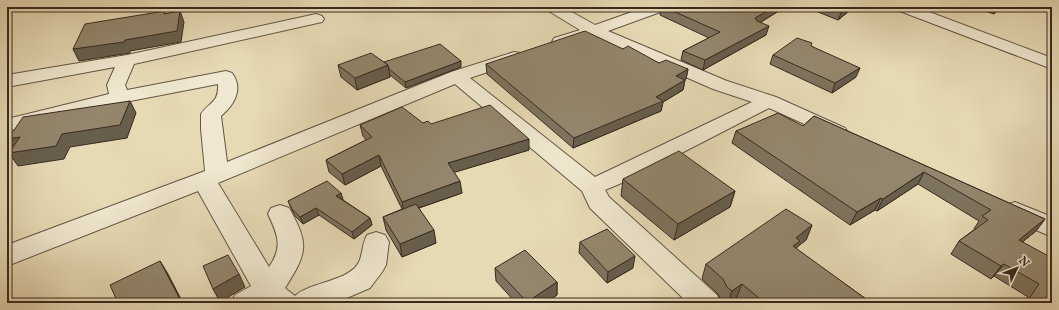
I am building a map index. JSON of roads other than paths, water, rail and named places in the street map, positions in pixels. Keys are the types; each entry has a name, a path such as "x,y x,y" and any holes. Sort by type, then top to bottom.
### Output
{"street":[{"path":"552,7 594,31 720,85 769,101 857,140"},
{"path":"7,256 210,177 458,76 661,7"},
{"path":"902,7 1052,64"},
{"path":"7,80 127,60 316,18"},
{"path":"119,97 116,85 127,60"},
{"path":"458,76 592,187 599,202 706,303"},
{"path":"7,125 119,97 226,77 229,92 226,102 211,114 209,129 216,156 210,177 266,299"},
{"path":"592,187 623,174 769,101"},
{"path":"995,202 1052,228"},
{"path":"266,299 287,262 291,251 289,232 280,214"},
{"path":"306,303 360,280 372,265 376,242"}]}
